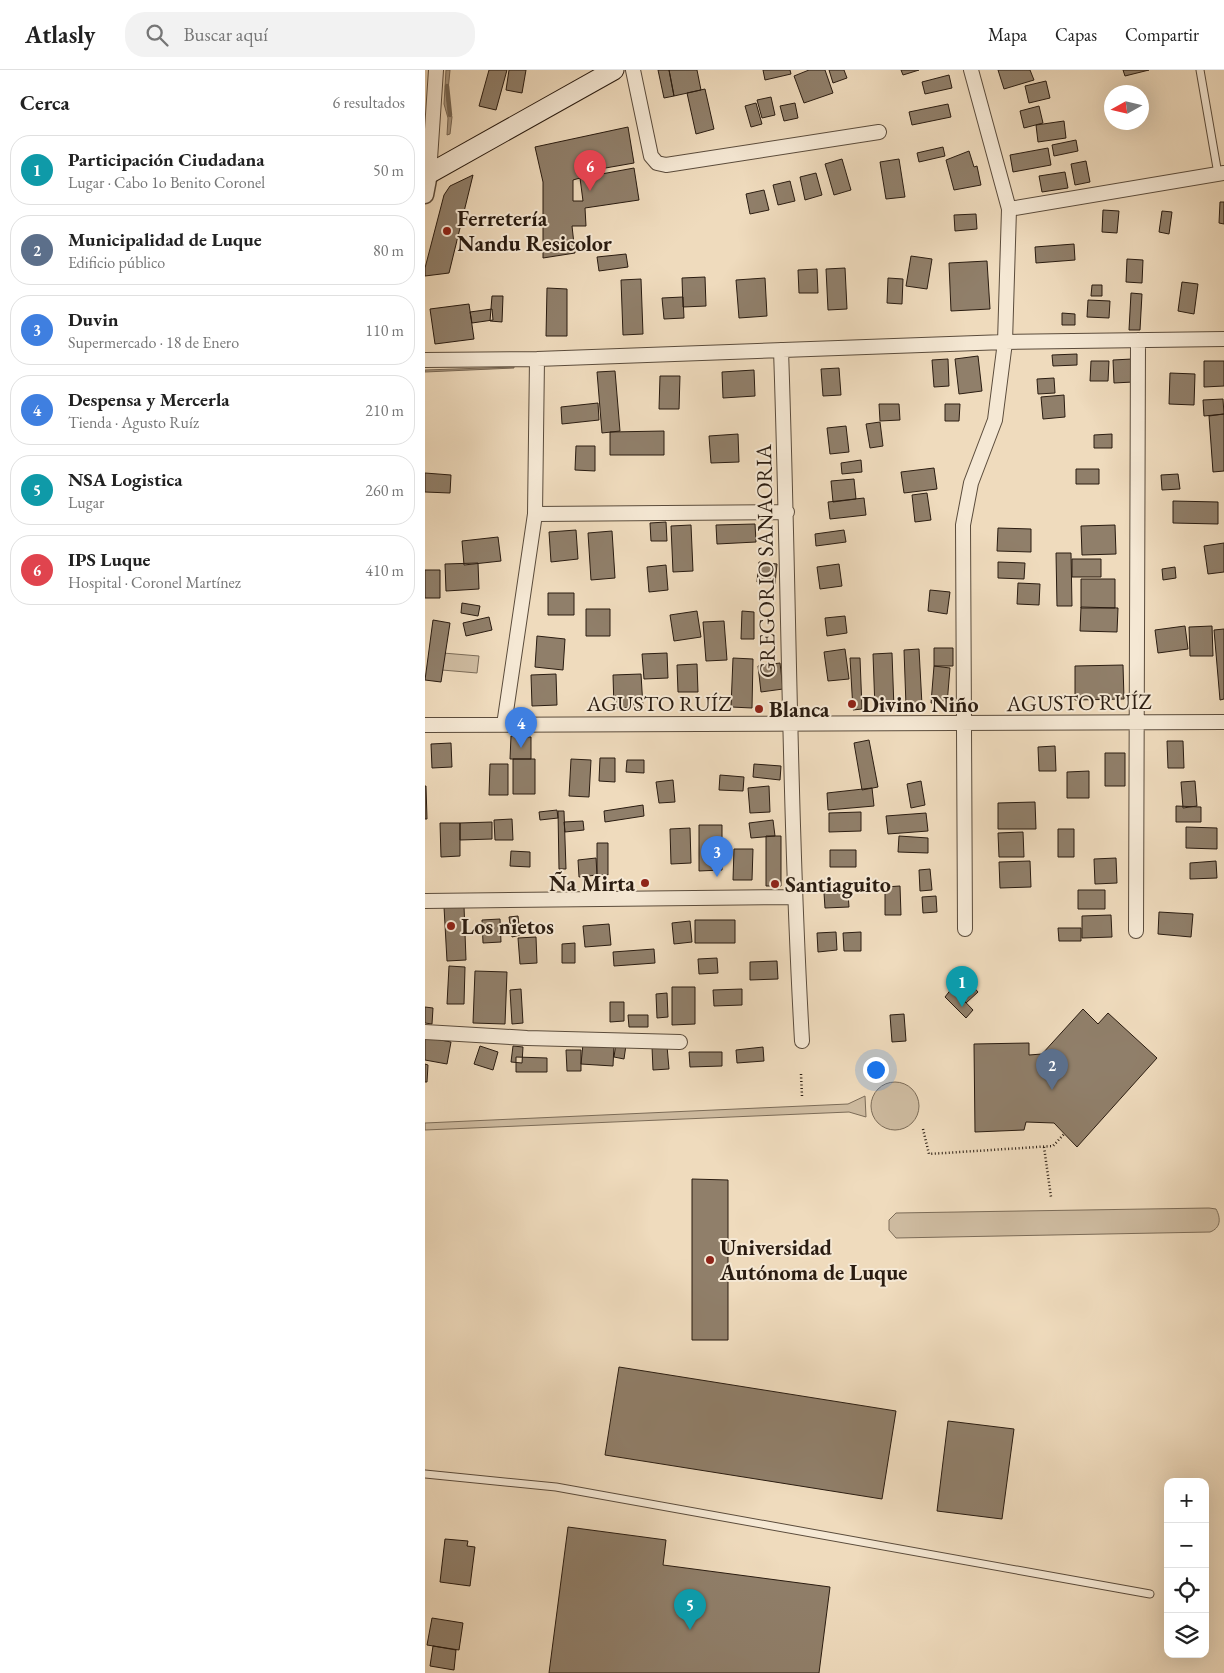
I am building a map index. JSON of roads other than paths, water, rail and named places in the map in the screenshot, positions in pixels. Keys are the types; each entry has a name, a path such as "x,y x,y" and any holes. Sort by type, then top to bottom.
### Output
{"main road":[{"path":"430,173 614,70"}],"street":[{"path":"425,195 430,173 429,127 436,70"},
{"path":"633,70 651,156 657,163 666,165 879,132"},
{"path":"965,929 963,525 971,483 995,420 1005,342 1009,209 971,70"},
{"path":"1009,209 1221,174"},
{"path":"425,360 537,359 1005,342 1224,339"},
{"path":"1136,931 1138,340"},
{"name":"GREGORIO SANAORIA","path":"781,350 787,512 793,897 802,1041"},
{"path":"504,725 535,514 537,359"},
{"path":"535,514 787,512"},
{"name":"AGUSTO RUÍZ","path":"425,725 1224,722"},
{"path":"425,900 793,897"},
{"path":"425,1032 527,1038 680,1042"}],"lane":[{"path":"1200,70 1221,174"},
{"path":"425,1474 556,1487 1151,1594"}],"waterway":[{"path":"447,86 450,115"}],"place":[{"name":"IPS Luque","path":"590,191"},
{"name":"Ferretería Nandu Resicolor","path":"447,231"},
{"name":"Divino Niño","path":"852,704"},
{"name":"Blanca","path":"759,709"},
{"name":"Despensa y Mercerla","path":"521,748"},
{"name":"Duvin","path":"717,877"},
{"name":"Ña Mirta","path":"645,883"},
{"name":"Santiaguito","path":"775,884"},
{"name":"Los nietos","path":"451,926"},
{"name":"Participación Ciudadana","path":"962,1007"},
{"name":"Municipalidad de Luque","path":"1052,1090"},
{"name":"Universidad Autónoma de Luque","path":"710,1260"},
{"name":"NSA Logistica","path":"690,1630"}]}
